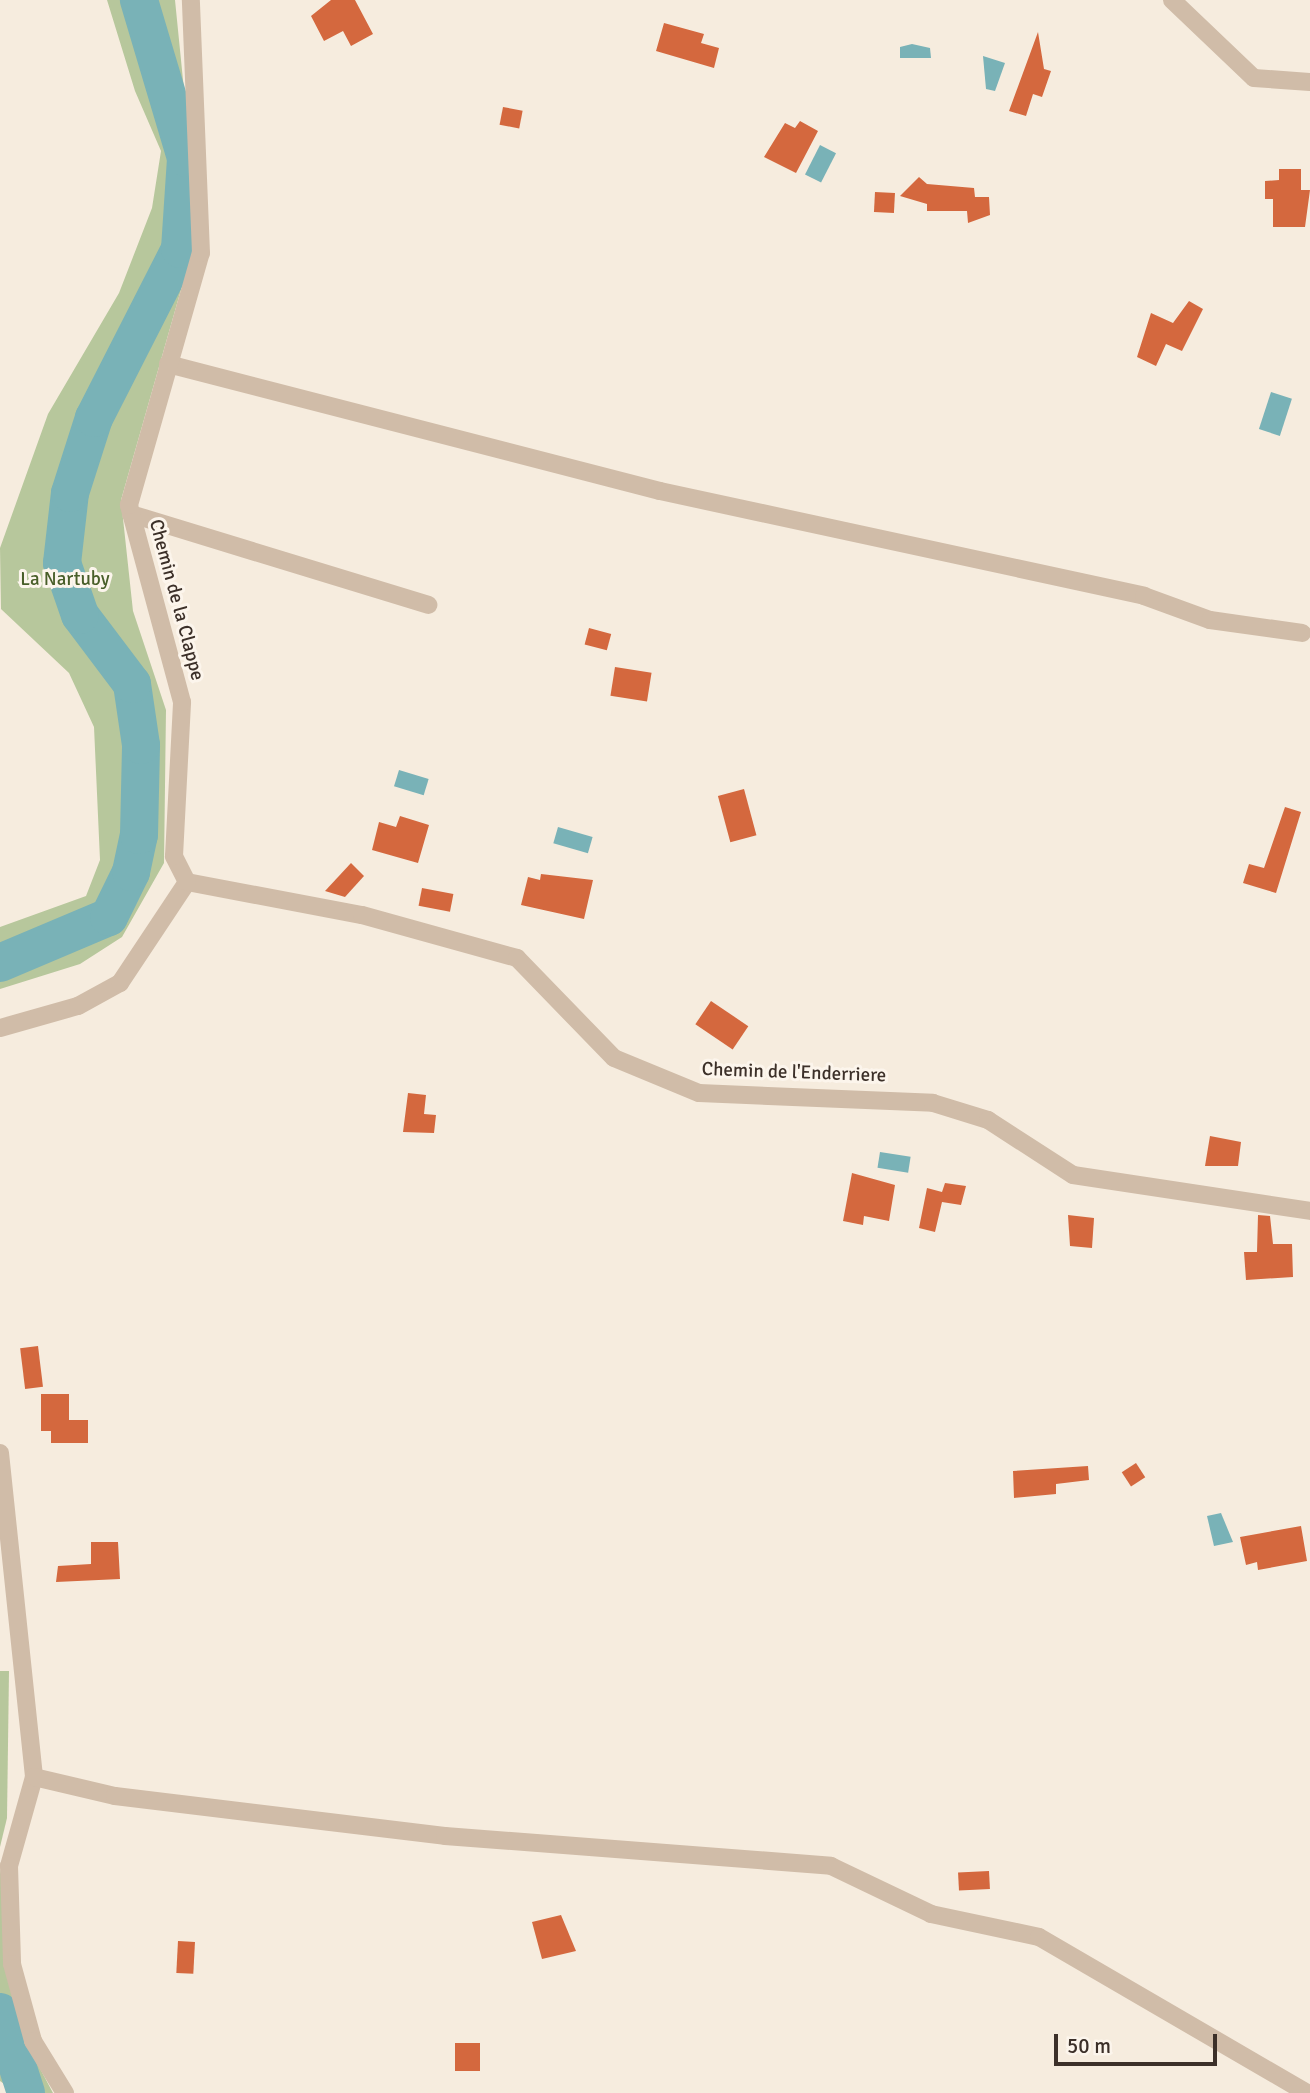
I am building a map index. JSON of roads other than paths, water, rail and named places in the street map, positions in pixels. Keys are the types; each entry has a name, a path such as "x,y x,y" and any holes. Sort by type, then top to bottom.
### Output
{"street":[{"name":"Chemin de la Clappe","path":"187,882 174,856 182,702 131,514 168,364 201,253 191,0"},
{"path":"1172,0 1254,78 1310,82"},
{"path":"168,364 660,491 1144,596 1210,620 1302,633"},
{"path":"131,514 428,605"},
{"path":"0,1028 78,1006 120,983 187,882"},
{"name":"Chemin de l'Enderriere","path":"187,882 362,915 517,958 614,1058 699,1093 933,1103 988,1120 1073,1175 1310,1211"},
{"path":"0,1453 34,1777 9,1866 12,1964 33,2041 65,2093"},
{"path":"34,1777 115,1796 445,1836 831,1866 931,1914 1039,1937 1307,2093"}],"water":[{"path":"912,44 930,48 931,58 900,58 900,47"},
{"path":"983,56 1005,63 995,91 986,89"},
{"path":"820,145 836,153 821,183 805,174"},
{"path":"1271,392 1292,399 1280,436 1259,429"},
{"path":"399,770 429,779 424,795 394,786"},
{"path":"558,827 593,837 588,853 553,843"},
{"path":"880,1152 911,1157 908,1173 877,1168"},
{"path":"1221,1513 1233,1542 1214,1546 1207,1516"}],"waterway":[{"name":"La Nartuby","path":"0,963 109,917 131,872 139,835 141,745 132,684 80,615 62,563 70,493 94,418 180,249 186,158 139,0"},
{"name":"La Nartuby","path":"0,2012 26,2093"}]}
